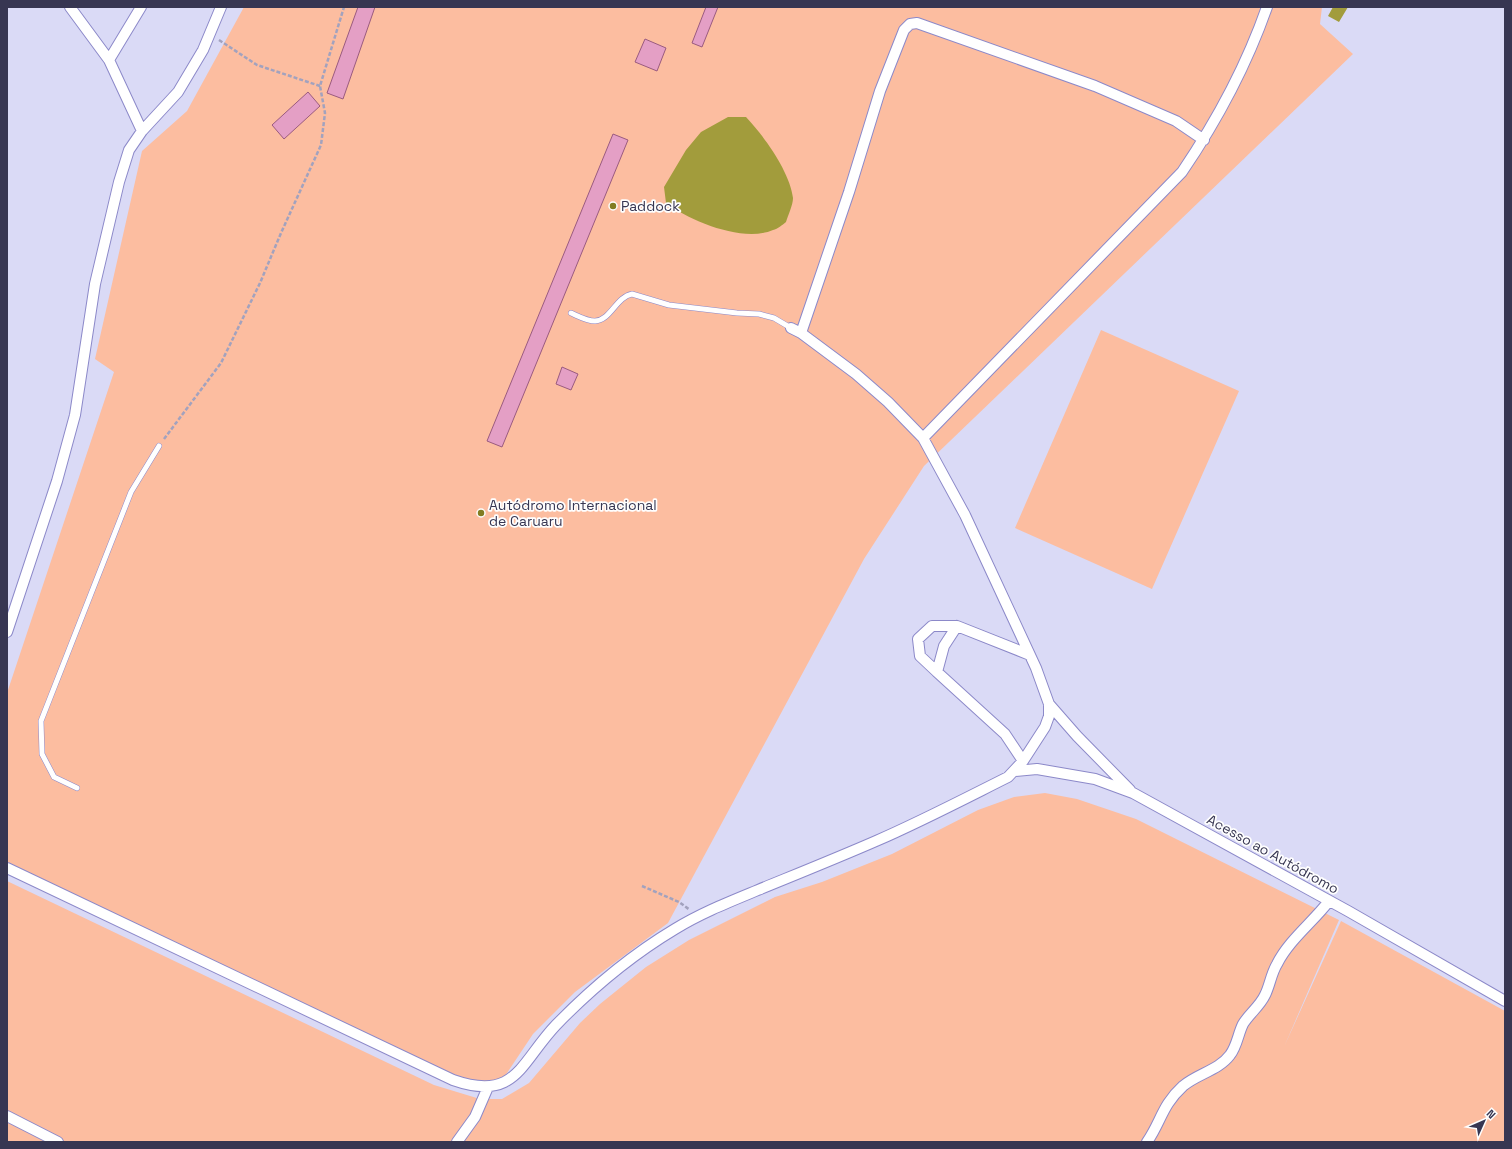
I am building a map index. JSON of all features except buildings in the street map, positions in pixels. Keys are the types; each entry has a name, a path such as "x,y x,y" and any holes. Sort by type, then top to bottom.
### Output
{"street":[{"path":"70,7 109,60 142,131"},
{"path":"109,60 141,7"},
{"path":"7,632 59,474 74,415 95,284 119,182 129,150 142,131 178,92 203,50 220,7"},
{"path":"923,438 1182,172 1204,140 1249,54 1267,7"},
{"path":"801,333 849,192 880,90 902,29 910,24 917,23 1088,84 1176,121 1204,140"},
{"path":"791,328 801,333 856,374 888,402 923,438 965,515 1030,655 1049,704 1077,736 1133,793"},
{"path":"1023,761 1005,734 920,656 918,639 932,626 958,626 1030,655"},
{"path":"937,672 944,646 958,626"},
{"path":"7,868 453,1080 468,1085 488,1087 499,1085 512,1078 526,1064 559,1022 586,994 619,967 674,929 698,916 877,841 1008,777 1023,761 1045,727 1049,716 1049,704"},
{"name":"Acesso ao Autódromo","path":"1015,771 1037,769 1094,779 1133,793 1329,901 1505,1001"},
{"path":"1147,1142 1154,1132 1159,1117 1168,1101 1193,1078 1220,1065 1230,1056 1236,1047 1243,1024 1265,997 1277,963 1329,901"},
{"path":"457,1142 475,1117 488,1087"},
{"path":"7,1116 58,1142"}],"lane":[{"path":"571,313 596,321 607,314 626,295 632,294 669,305 729,313 759,314 774,318 791,328"},
{"path":"77,788 54,777 42,754 41,721 131,492 159,446"}],"path":[{"path":"159,446 221,363 260,283 321,145 325,114 320,86 344,7"},
{"path":"208,35 224,43 257,65 320,86"},
{"path":"642,886 679,902 698,916"}],"shaded area":[{"name":"Autódromo Internacional de Caruaru","path":"244,7 1322,7 1320,24 1353,54 924,466 864,559 668,923 575,992 533,1034 501,1082 462,1082 7,862 7,693 114,372 95,359 142,151 187,111"},
{"path":"1333,7 1348,7 1339,22 1328,16"},
{"path":"728,117 746,117 768,144 787,177 791,188 793,201 786,222 777,229 761,233 747,234 732,232 702,223 676,210 666,203 664,187 686,150 701,132"},
{"path":"1101,330 1239,391 1152,589 1015,528"},
{"path":"1045,793 1077,799 1136,819 1339,920 1284,1047 1341,921 1505,1011 1505,1142 7,1142 7,881 434,1085 480,1099 502,1099 529,1083 580,1023 600,1004 646,967 689,940 775,897 822,882 892,854 978,810 1014,797"}],"place":[{"name":"Paddock","path":"613,206"},
{"name":"Autódromo Internacional de Caruaru","path":"481,513"}]}
